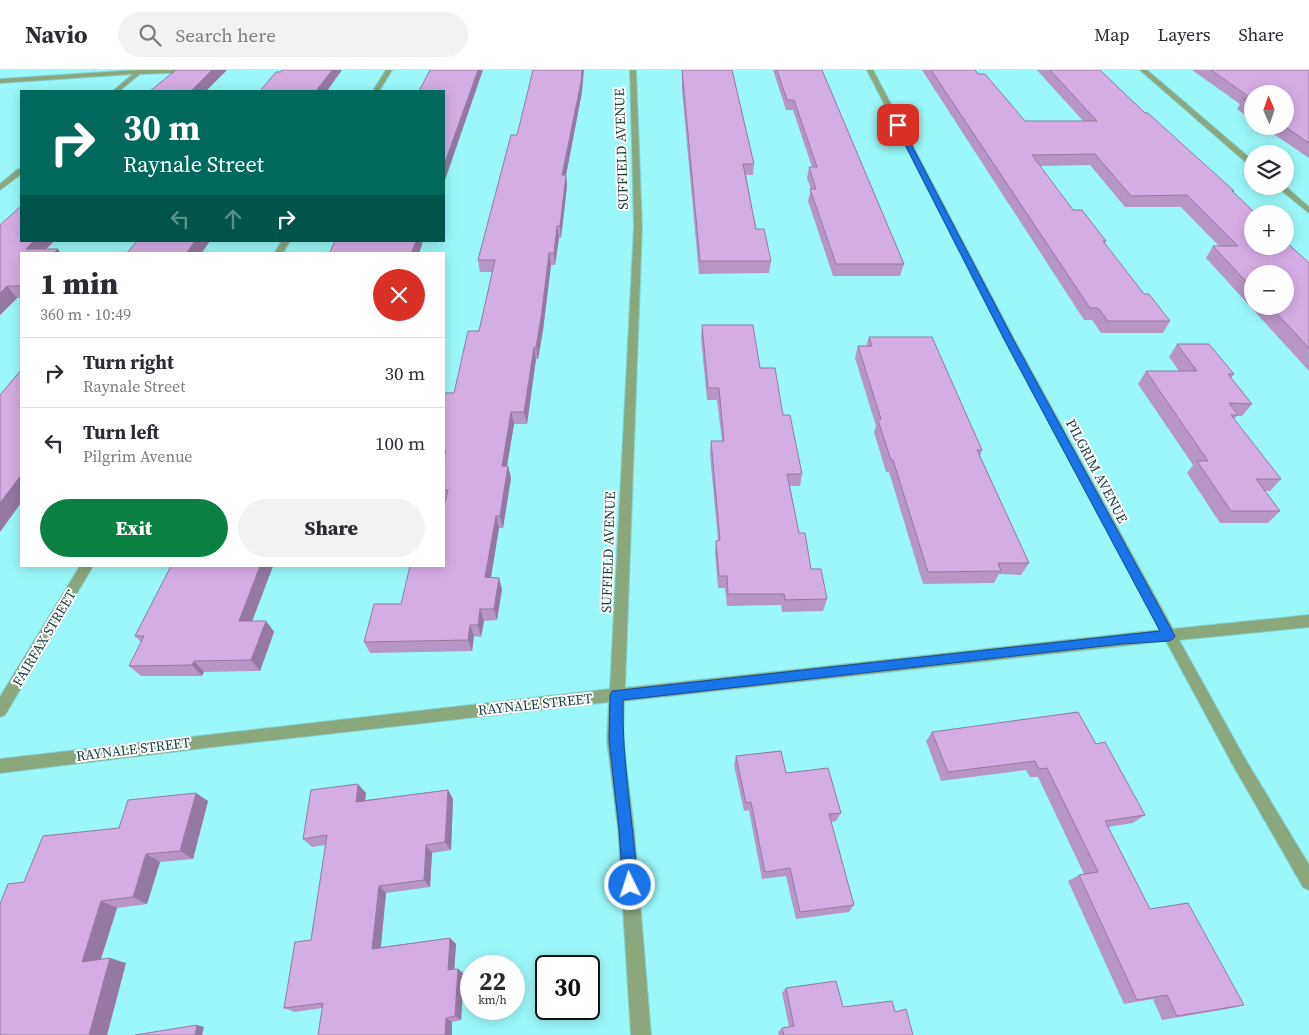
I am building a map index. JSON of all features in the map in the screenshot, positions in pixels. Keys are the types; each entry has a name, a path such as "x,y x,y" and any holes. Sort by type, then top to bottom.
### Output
{"street":[{"path":"0,81 141,71 194,70"},
{"path":"377,90 389,70"},
{"name":"SUFFIELD AVENUE","path":"633,70 638,227 615,740 626,829 641,1035"},
{"name":"PILGRIM AVENUE","path":"870,70 1008,339 1169,636 1239,762 1309,881"},
{"path":"1143,70 1244,156"},
{"path":"117,90 141,71"},
{"path":"0,188 20,172"},
{"path":"1290,195 1309,211"},
{"name":"FAIRFAX STREET","path":"0,710 86,567"},
{"name":"RAYNALE STREET","path":"0,766 204,740 1309,620"}],"building":[{"path":"176,70 212,70 192,90 151,90"},
{"path":"282,70 332,70 317,90 261,90 276,72 281,72"},
{"path":"430,70 478,70 445,162 445,90 420,90"},
{"path":"533,70 582,70 562,175 566,175 560,226 557,226 554,253 549,253 541,318 536,347 534,347 524,412 511,412 502,466 508,466 500,516 496,516 485,577 499,578 494,609 480,609 478,625 470,625 468,640 364,642 374,604 401,604 410,567 445,567 445,503 448,490 445,490 445,393 454,393 468,331 479,331 495,260 478,260 511,135 517,135"},
{"path":"682,70 732,70 754,164 743,164 756,229 764,229 771,261 700,261"},
{"path":"777,70 822,70 904,264 836,264 810,189 816,189 809,167 817,167 794,100 787,100"},
{"path":"931,70 975,70 978,74 985,74 1025,121 1097,121 1050,70 1100,70 1145,113 1148,113 1234,191 1232,191 1247,205 1244,205 1244,255 1294,255 1294,249 1309,263 1309,348 1278,315 1294,315 1294,265 1244,265 1244,279 1213,246 1238,246 1187,195 1131,196 1095,154 1032,155 1073,210 1082,210 1106,241 1103,241 1144,294 1149,294 1170,321 1108,321 1098,308 1090,308"},
{"path":"1211,70 1309,70 1309,143 1294,133 1294,85 1244,85 1244,93"},
{"path":"20,207 20,242 33,242 26,249 58,249 55,252 20,252 20,286 7,286 0,293 0,225"},
{"path":"136,242 194,242 187,252 128,252"},
{"path":"335,242 416,242 412,252 330,252"},
{"path":"702,325 753,325 760,368 775,368 783,415 790,415 802,474 787,474 799,533 805,533 811,569 821,569 827,599 785,600 784,594 728,594 727,576 719,576 716,541 720,540 711,441 724,441 719,388 708,388"},
{"path":"869,337 932,337 982,450 977,450 1029,563 998,563 1001,571 928,572 893,460 891,460 878,420 881,419 858,346 872,346"},
{"path":"1177,344 1209,344 1234,374 1228,374 1252,404 1229,403 1238,415 1231,415 1281,479 1256,479 1280,511 1231,511 1197,461 1208,461 1146,371 1197,371"},
{"path":"20,371 20,476 0,503 0,395"},
{"path":"170,567 260,567 239,621 266,621 251,660 194,661 192,665 129,666 144,636 135,636"},
{"path":"1078,712 1096,744 1105,742 1145,815 1105,821 1150,909 1188,903 1244,1005 1177,1016 1167,995 1137,1000 1079,875 1098,872 1047,768 1039,769 1035,761 948,772 932,732"},
{"path":"781,751 786,773 828,768 841,813 829,814 854,905 800,912 790,868 765,872 751,802 746,803 736,756"},
{"path":"358,784 356,802 448,790 445,842 426,845 424,880 379,886 372,949 450,938 448,970 458,969 455,1016 446,1018 445,1035 318,1035 323,1003 284,1008 295,942 311,940 327,835 303,839 311,790"},
{"path":"196,793 180,851 146,854 133,897 101,901 82,962 110,958 89,1035 0,1035 0,904 8,884 24,882 43,836 119,828 128,800"},
{"path":"836,981 843,1007 892,1001 895,1012 906,1009 913,1035 784,1035 782,1028 794,1026 786,988"},
{"path":"197,1025 195,1035 135,1035"}],"route":[{"path":"630,885 626,829 615,740 616,695 1121,639 1169,636 1008,339 898,125"}]}
